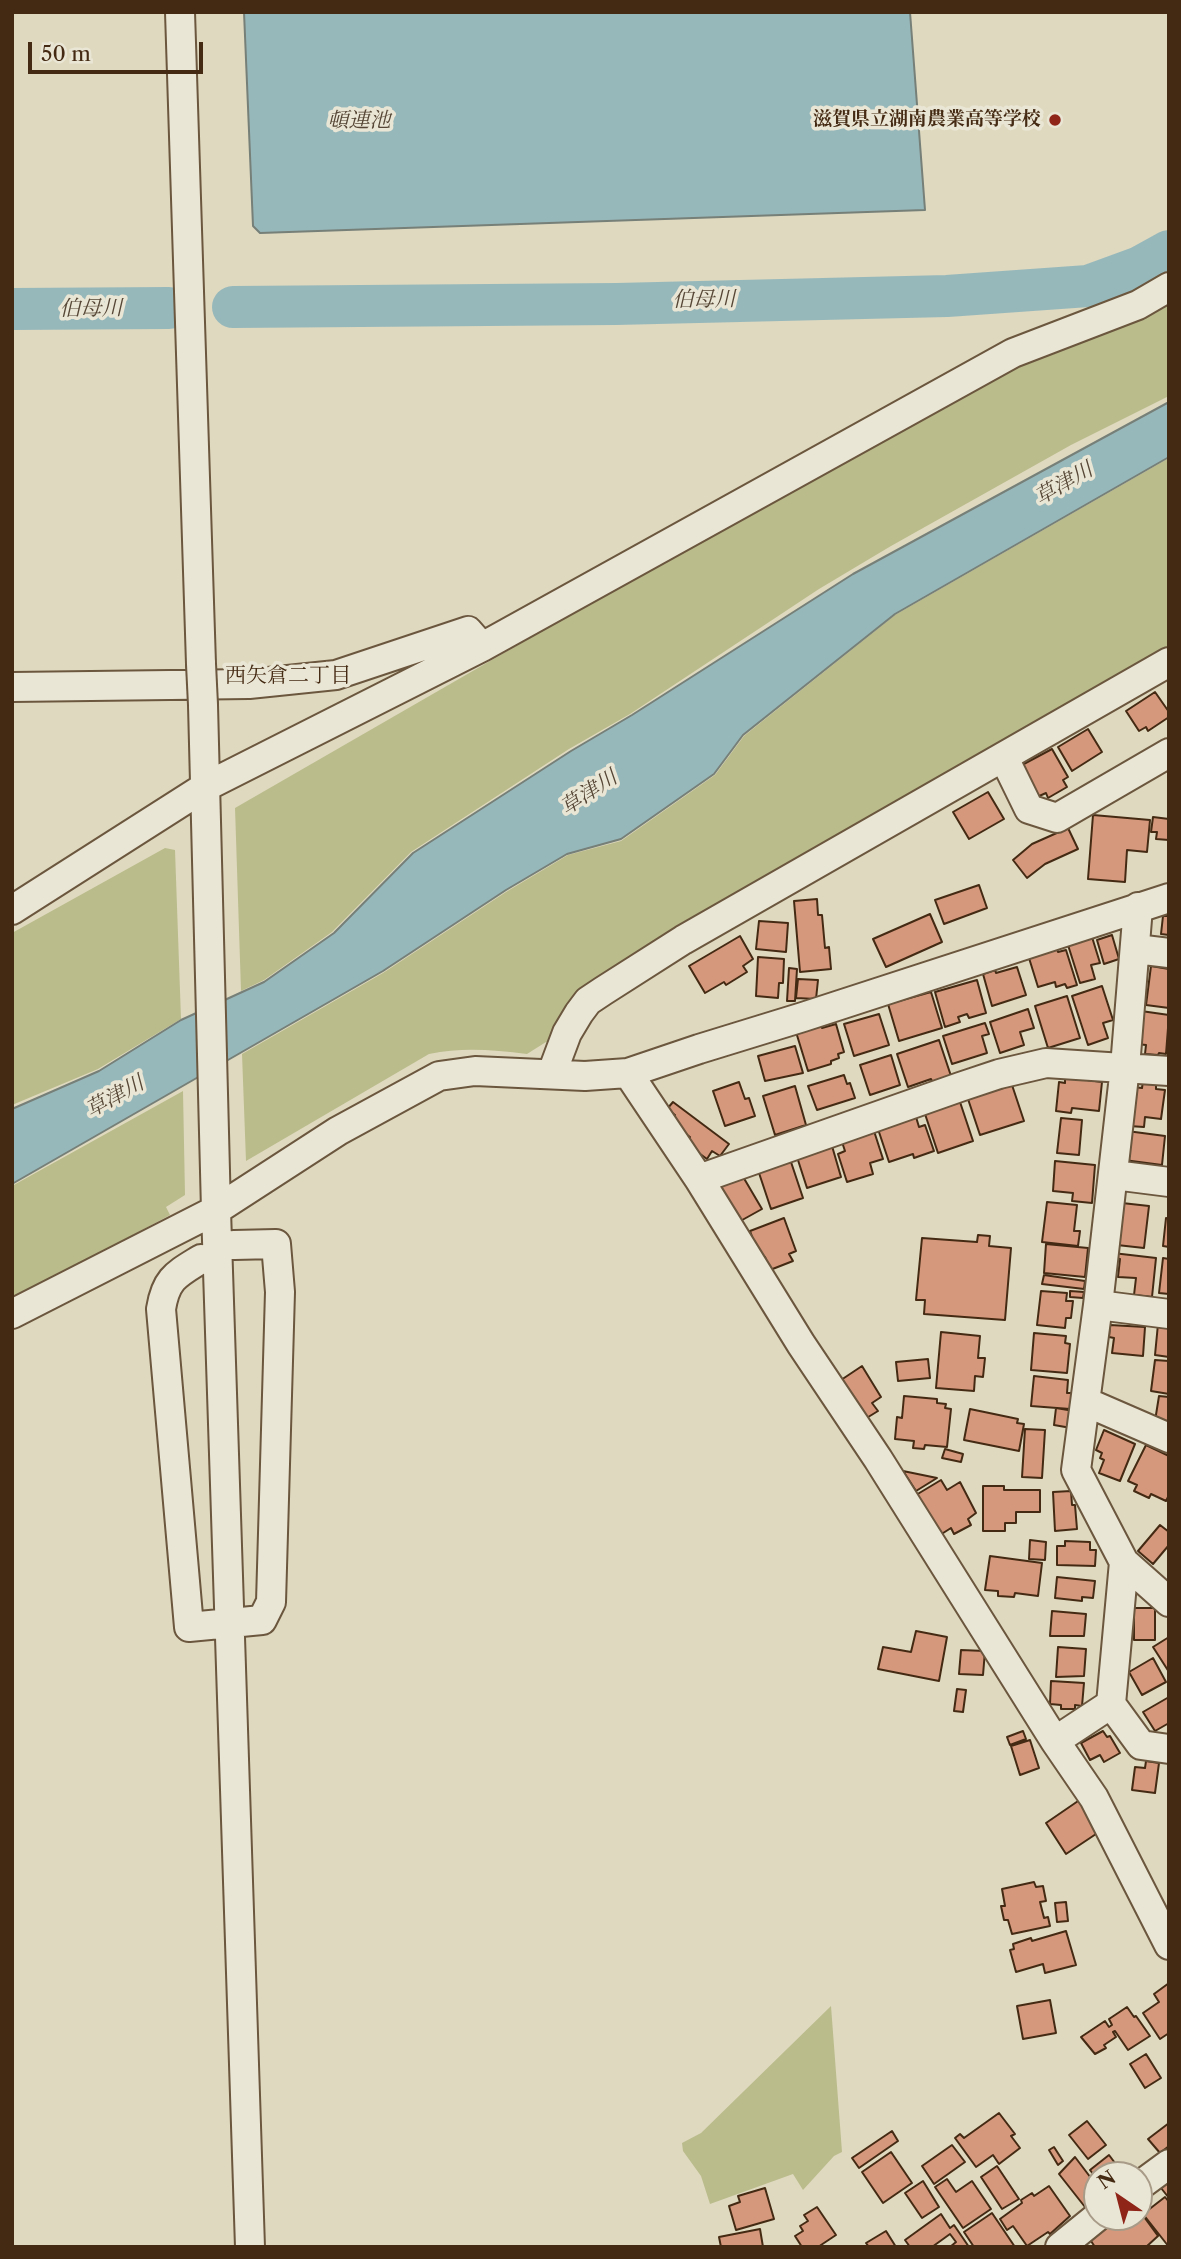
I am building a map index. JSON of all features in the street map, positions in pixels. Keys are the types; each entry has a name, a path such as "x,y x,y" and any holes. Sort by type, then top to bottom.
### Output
{"street":[{"path":"180,12 250,2247"},
{"path":"12,909 205,787 1007,349 1130,295 1169,272"},
{"path":"1007,349 1138,305 1169,287"},
{"path":"12,687 249,684 336,675 475,639"},
{"path":"552,1073 567,1033 579,1013 603,991 683,940 1169,663"},
{"path":"1004,758 1029,809 1057,818 1169,753"},
{"path":"12,1314 216,1210 338,1131 439,1076 475,1071 585,1076 628,1073 1169,898"},
{"path":"1138,907 1114,1175 1076,1470 1124,1562 1169,1602"},
{"path":"1136,949 1169,953"},
{"path":"699,1179 999,1074 1046,1063 1169,1071"},
{"path":"628,1073 699,1179 801,1344 878,1459 1055,1741 1094,1798 1169,1945"},
{"path":"1114,1175 1169,1182"},
{"path":"201,1259 174,1276 164,1292 162,1309 189,1627 262,1620 271,1602 280,1292 276,1244 234,1245"},
{"path":"1098,1305 1169,1314"},
{"path":"1086,1402 1169,1438"},
{"path":"1124,1562 1111,1704 1141,1745 1169,1749"},
{"path":"1055,1741 1111,1704"},
{"path":"1153,2176 1169,2164"},
{"path":"1060,2247 1083,2228"}],"green space":[{"path":"1169,292 1169,396 1071,445 891,546 819,589 630,714 569,749 411,852 332,932 264,980 241,991 235,808 1014,359"},
{"path":"1169,458 1169,649 594,981 552,1043 546,1042 527,1054 466,1050 429,1054 246,1161 242,1054 383,973 506,892 568,855 621,841 715,775 744,736 895,615"},
{"path":"165,848 175,850 181,1019 98,1069 12,1105 12,933"},
{"path":"183,1091 185,1195 166,1207 170,1215 12,1300 12,1186"},
{"path":"831,2006 842,2152 834,2156 803,2190 793,2174 710,2204 701,2176 683,2151 682,2143 701,2133"}],"water":[{"name":"頓連池","path":"244,12 910,12 925,210 260,233 253,226"},
{"name":"草津川","path":"1169,402 1169,457 895,614 743,735 714,774 621,839 567,854 506,890 383,971 12,1184 12,1109 99,1071 181,1020 264,982 334,933 413,853 571,751 853,574"}],"building":[{"path":"1155,692 1169,712 1169,717 1148,731 1146,727 1139,731 1126,711"},
{"path":"1088,729 1102,752 1072,771 1058,747"},
{"path":"1052,749 1068,777 1063,780 1067,787 1048,798 1046,793 1037,797 1020,766"},
{"path":"988,792 1004,819 969,839 953,812"},
{"path":"1093,815 1150,820 1147,852 1127,850 1125,882 1088,879"},
{"path":"1153,817 1169,819 1169,840 1156,839 1157,832 1151,832"},
{"path":"1068,828 1078,849 1045,864 1027,878 1013,860 1032,844"},
{"path":"979,885 987,908 944,924 935,900"},
{"path":"817,899 818,915 822,915 825,948 829,947 831,969 800,972 794,901"},
{"path":"930,914 942,942 886,967 873,939"},
{"path":"1163,916 1169,916 1169,935 1161,934"},
{"path":"759,921 788,923 786,952 756,949"},
{"path":"1112,935 1119,959 1104,964 1097,940"},
{"path":"740,936 753,959 743,966 747,972 726,985 724,982 705,993 689,966"},
{"path":"1092,937 1100,963 1091,965 1095,979 1080,983 1068,945"},
{"path":"1057,949 1058,952 1066,950 1077,985 1067,988 1065,984 1056,987 1055,982 1038,987 1029,958"},
{"path":"758,957 784,959 783,983 779,983 778,998 756,996"},
{"path":"1151,966 1169,969 1169,1008 1146,1005"},
{"path":"1017,967 1026,995 992,1006 983,974"},
{"path":"789,968 797,969 795,1001 787,1001"},
{"path":"798,979 818,980 816,999 796,998"},
{"path":"977,980 986,1013 969,1018 967,1014 958,1017 960,1022 945,1027 935,992"},
{"path":"1102,986 1113,1020 1103,1023 1108,1038 1088,1045 1072,996"},
{"path":"931,992 942,1028 899,1041 888,1004"},
{"path":"1067,996 1080,1038 1048,1048 1035,1006"},
{"path":"1028,1009 1034,1028 1020,1032 1024,1045 1000,1053 990,1022"},
{"path":"1141,1011 1169,1015 1166,1054 1145,1054 1146,1045 1137,1044"},
{"path":"879,1014 889,1045 854,1056 844,1024"},
{"path":"985,1023 989,1034 982,1036 987,1053 952,1064 943,1036"},
{"path":"821,1024 822,1028 836,1024 844,1052 838,1054 839,1058 831,1061 831,1064 808,1071 796,1032"},
{"path":"939,1040 952,1079 934,1085 931,1079 908,1087 897,1054"},
{"path":"795,1046 803,1073 765,1081 758,1056"},
{"path":"891,1055 900,1085 870,1095 860,1065"},
{"path":"844,1075 855,1098 817,1110 808,1086"},
{"path":"1065,1077 1102,1082 1099,1111 1072,1108 1071,1113 1056,1111 1059,1082 1065,1083"},
{"path":"1143,1081 1156,1083 1156,1089 1165,1090 1161,1119 1145,1117 1144,1127 1129,1126 1133,1087 1142,1088"},
{"path":"739,1082 745,1099 749,1098 755,1116 725,1126 713,1091"},
{"path":"1012,1085 1024,1121 980,1135 968,1099"},
{"path":"795,1086 806,1125 775,1135 763,1096"},
{"path":"673,1102 729,1144 720,1156 712,1151 707,1159 685,1143 690,1137 669,1122 675,1115 667,1109"},
{"path":"960,1102 973,1141 938,1153 925,1114"},
{"path":"916,1117 919,1127 925,1125 934,1151 889,1162 878,1129"},
{"path":"1061,1118 1082,1120 1079,1155 1057,1153"},
{"path":"874,1131 883,1159 870,1163 873,1174 847,1182 838,1154 845,1151 842,1142"},
{"path":"1127,1131 1165,1136 1162,1165 1124,1160"},
{"path":"832,1146 841,1177 807,1188 797,1157"},
{"path":"790,1159 803,1198 771,1209 758,1170"},
{"path":"1055,1161 1095,1165 1092,1203 1072,1201 1073,1193 1053,1191"},
{"path":"742,1175 762,1209 735,1224 715,1190"},
{"path":"1047,1202 1077,1205 1074,1231 1080,1231 1078,1246 1042,1242"},
{"path":"1122,1203 1149,1206 1144,1248 1117,1245"},
{"path":"784,1218 796,1251 789,1254 793,1261 770,1270 765,1257 760,1259 750,1231"},
{"path":"1166,1218 1169,1219 1169,1247 1163,1246"},
{"path":"978,1235 990,1236 989,1246 1011,1248 1005,1320 924,1314 925,1300 916,1300 922,1238 977,1242"},
{"path":"1046,1244 1088,1248 1085,1277 1044,1273"},
{"path":"1113,1253 1156,1258 1152,1297 1134,1295 1136,1278 1118,1277 1120,1259 1113,1258"},
{"path":"1163,1258 1169,1259 1169,1294 1159,1293"},
{"path":"1044,1275 1085,1281 1084,1289 1042,1284"},
{"path":"1041,1291 1067,1293 1066,1301 1073,1301 1071,1318 1066,1318 1065,1328 1037,1325"},
{"path":"1070,1291 1084,1292 1083,1298 1070,1297"},
{"path":"1158,1324 1169,1325 1169,1357 1155,1355"},
{"path":"1110,1325 1145,1327 1143,1356 1112,1353 1114,1338 1109,1337"},
{"path":"941,1332 980,1336 978,1358 985,1358 983,1377 975,1376 974,1391 936,1388"},
{"path":"1034,1333 1066,1336 1065,1343 1070,1344 1067,1373 1031,1370"},
{"path":"928,1359 930,1378 898,1381 896,1362"},
{"path":"1155,1360 1169,1361 1169,1394 1151,1391"},
{"path":"862,1366 881,1397 872,1403 878,1411 865,1419 841,1380"},
{"path":"1034,1376 1068,1380 1067,1393 1072,1393 1070,1409 1031,1406"},
{"path":"904,1396 937,1399 937,1403 946,1404 945,1408 951,1409 947,1447 925,1445 924,1449 913,1448 914,1441 895,1439 897,1417 902,1418"},
{"path":"1159,1396 1169,1397 1169,1423 1155,1421"},
{"path":"1056,1408 1074,1411 1071,1428 1054,1425"},
{"path":"970,1409 1018,1419 1017,1423 1024,1424 1019,1451 964,1440"},
{"path":"1025,1429 1045,1430 1042,1478 1022,1477"},
{"path":"1104,1430 1135,1444 1120,1481 1099,1473 1104,1460 1100,1458 1102,1453 1096,1450"},
{"path":"1146,1445 1169,1456 1169,1495 1166,1501 1151,1494 1149,1498 1134,1491 1137,1485 1128,1481"},
{"path":"945,1449 963,1454 961,1462 942,1458"},
{"path":"903,1471 937,1478 916,1491"},
{"path":"941,1480 947,1490 960,1482 976,1513 968,1519 971,1525 954,1534 951,1528 940,1535 916,1495"},
{"path":"983,1486 1004,1486 1004,1490 1040,1490 1040,1512 1016,1512 1016,1523 1005,1523 1005,1531 983,1531"},
{"path":"1071,1491 1077,1529 1055,1531 1053,1492"},
{"path":"1160,1525 1169,1532 1169,1545 1153,1564 1138,1551"},
{"path":"1030,1540 1046,1542 1045,1560 1029,1559"},
{"path":"1065,1541 1090,1542 1090,1550 1096,1550 1095,1566 1057,1565 1057,1546 1065,1546"},
{"path":"990,1556 1042,1563 1038,1596 1015,1593 1014,1597 998,1596 998,1591 985,1590"},
{"path":"1057,1577 1095,1581 1093,1598 1082,1597 1082,1601 1055,1598"},
{"path":"1134,1608 1155,1608 1155,1640 1134,1640"},
{"path":"1052,1611 1086,1614 1084,1636 1050,1636"},
{"path":"916,1631 947,1637 939,1681 878,1669 883,1647 911,1652"},
{"path":"1169,1637 1169,1672 1153,1647"},
{"path":"1058,1647 1086,1649 1084,1676 1056,1677"},
{"path":"961,1650 985,1651 983,1675 959,1674"},
{"path":"1153,1658 1166,1682 1142,1695 1129,1672"},
{"path":"1051,1681 1084,1683 1082,1706 1061,1709 1061,1705 1050,1704"},
{"path":"957,1689 966,1690 963,1712 954,1711"},
{"path":"1169,1697 1169,1723 1155,1731 1143,1712"},
{"path":"1023,1731 1026,1739 1010,1745 1007,1737"},
{"path":"1103,1731 1107,1737 1110,1736 1120,1753 1104,1762 1100,1755 1090,1760 1081,1743"},
{"path":"1030,1740 1039,1768 1020,1775 1011,1746"},
{"path":"1146,1761 1159,1763 1155,1793 1132,1790 1135,1767 1145,1768"},
{"path":"1081,1799 1099,1832 1066,1854 1046,1823"},
{"path":"1034,1882 1036,1887 1043,1886 1046,1901 1040,1902 1044,1918 1048,1917 1050,1926 1012,1934 1008,1920 1004,1920 1002,1889"},
{"path":"1066,1902 1068,1921 1057,1922 1055,1903"},
{"path":"1066,1931 1076,1965 1045,1973 1043,1964 1016,1972 1010,1950 1014,1949 1013,1944"},
{"path":"1169,1983 1169,2033 1160,2039 1143,2013 1159,2002 1154,1994"},
{"path":"1050,2000 1056,2033 1023,2039 1017,2006"},
{"path":"1127,2007 1150,2036 1128,2050 1115,2031 1113,2032 1116,2037 1104,2045 1106,2048 1095,2054 1081,2037 1105,2021 1109,2027 1112,2025 1109,2019"},
{"path":"1146,2054 1161,2078 1145,2088 1130,2064"},
{"path":"999,2113 1015,2134 1011,2136 1020,2148 999,2164 993,2155 976,2167 955,2138 960,2134 964,2138"},
{"path":"1087,2121 1106,2145 1088,2159 1069,2135"},
{"path":"1169,2123 1169,2146 1160,2153 1148,2139"},
{"path":"892,2131 898,2141 859,2168 852,2158"},
{"path":"952,2145 965,2162 934,2184 922,2166"},
{"path":"1054,2147 1063,2161 1058,2165 1049,2150"},
{"path":"891,2152 912,2183 883,2203 862,2172"},
{"path":"1109,2155 1114,2161 1101,2161"},
{"path":"1075,2157 1083,2168 1083,2204 1059,2174"},
{"path":"997,2166 1019,2199 1002,2209 981,2177"},
{"path":"1169,2175 1169,2198 1157,2183"},
{"path":"947,2179 956,2192 972,2181 991,2209 963,2228 935,2187"},
{"path":"923,2181 939,2207 922,2218 905,2193"},
{"path":"1049,2186 1070,2216 1050,2234 1048,2232 1027,2246 1013,2226 1007,2230 1000,2219 1022,2203 1021,2200 1032,2193 1034,2196"},
{"path":"765,2188 774,2219 736,2230 729,2206 740,2202 738,2196"},
{"path":"1165,2197 1169,2202 1169,2247 1153,2227 1153,2206"},
{"path":"817,2207 836,2235 818,2247 802,2247 795,2236 803,2231 800,2226 808,2221 804,2215"},
{"path":"992,2213 1015,2247 974,2247 964,2232"},
{"path":"941,2214 950,2228 954,2225 969,2247 950,2247 956,2242 950,2234 932,2247 910,2247 905,2240"},
{"path":"760,2229 763,2247 721,2247 719,2237"},
{"path":"1153,2229 1158,2236 1146,2247 1095,2247 1089,2238 1099,2231"},
{"path":"886,2231 896,2247 869,2247 866,2243"}],"waterway":[{"name":"伯母川","path":"233,307 616,304 947,296 1088,286 1140,267 1169,251"},
{"name":"伯母川","path":"12,309 169,308"}],"place":[{"name":"滋賀県立湖南農業高等学校","path":"1055,120"}],"district":[{"name":"西矢倉二丁目","path":"288,676"}]}
